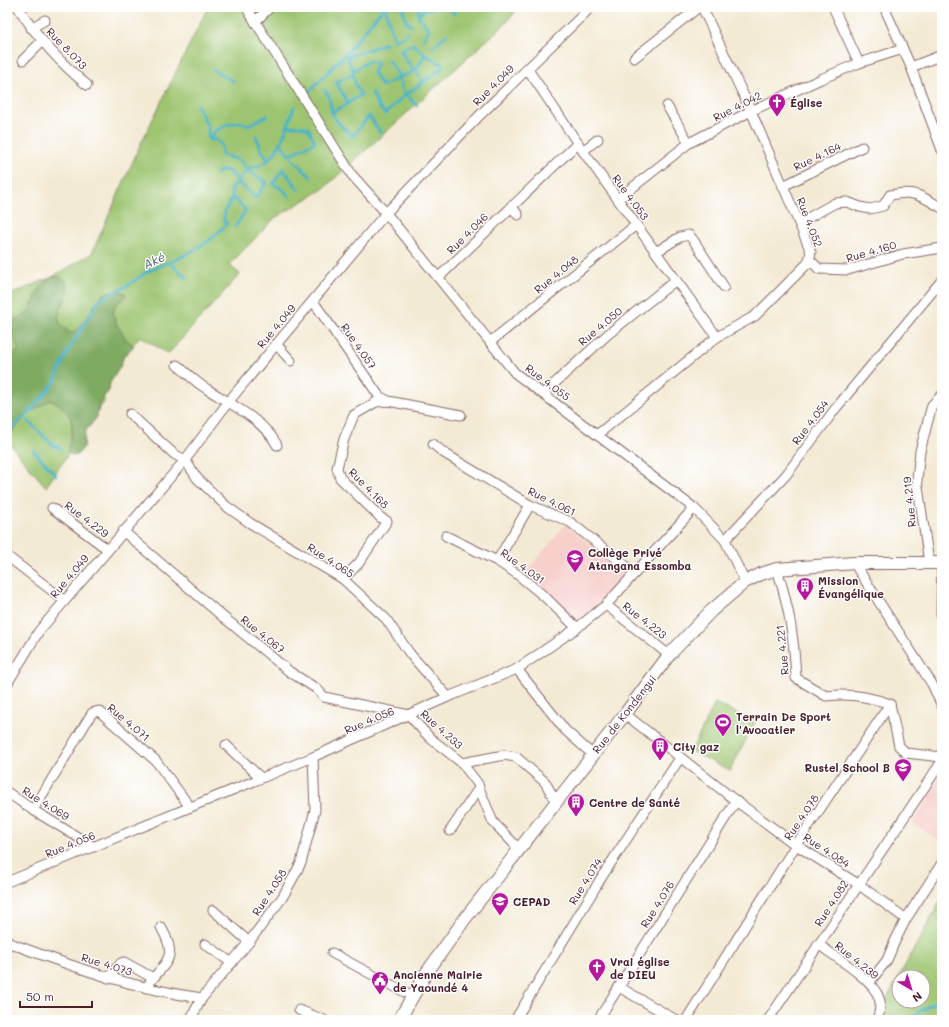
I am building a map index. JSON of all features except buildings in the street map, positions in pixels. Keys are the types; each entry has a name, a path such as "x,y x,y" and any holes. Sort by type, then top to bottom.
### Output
{"main road":[{"name":"Rue de Kondengui","path":"399,1020 412,996 464,920 520,850 669,655 711,611 745,582 761,574 777,569 854,563 942,563"}],"street":[{"name":"Rue 8.073","path":"18,7 31,28 42,41 76,76 87,85"},
{"name":"Rue 4.055","path":"246,7 352,175 386,213 516,373 694,508 725,540"},
{"path":"255,22 270,7"},
{"name":"Rue 4.049","path":"7,684 38,631 185,460 229,401 386,213 527,68 591,7"},
{"path":"634,58 698,7"},
{"name":"Rue 4.052","path":"597,434 717,337 755,316 810,260 811,252 799,223 751,111 702,7"},
{"path":"833,7 859,63"},
{"path":"884,7 911,67 927,112 939,131 942,150"},
{"path":"31,28 45,20"},
{"path":"23,60 42,41"},
{"name":"Rue 4.042","path":"618,199 689,143 751,111 859,63 903,49"},
{"path":"911,67 942,55"},
{"name":"Rue 4.053","path":"527,68 583,151 717,337"},
{"path":"667,106 689,143"},
{"path":"583,151 598,139"},
{"name":"Rue 4.046","path":"439,277 578,143"},
{"name":"Rue 4.164","path":"783,186 862,148"},
{"path":"799,223 835,203 847,202 870,209 883,206 890,195 906,192 922,197 942,208"},
{"path":"511,206 518,215"},
{"name":"Rue 4.048","path":"490,342 636,225"},
{"path":"656,252 680,237 689,235 724,287"},
{"name":"Rue 4.160","path":"810,260 819,269 848,270 903,254 942,248"},
{"name":"Rue 4.050","path":"543,394 607,335 676,280"},
{"name":"Rue 4.054","path":"725,540 786,475 836,408 942,280"},
{"name":"Rue 4.057","path":"313,301 379,396 388,401"},
{"path":"276,344 291,361"},
{"path":"177,365 206,388 229,401 264,428 273,437 277,445"},
{"name":"Rue 4.219","path":"929,563 917,480 920,451 932,405 942,395"},
{"name":"Rue 4.168","path":"343,579 358,563 387,521 381,518 340,478 337,468 344,439 354,415 376,402 388,401 461,416"},
{"path":"130,414 174,454 185,460"},
{"name":"Rue 4.061","path":"433,444 444,453 530,505 570,522 635,573"},
{"name":"Rue 4.065","path":"185,460 197,478 226,506 250,523 343,579 386,619 410,654 448,697"},
{"path":"497,561 530,505"},
{"name":"Rue 4.229","path":"52,508 107,549"},
{"name":"Rue 4.056","path":"7,882 313,757 448,697 517,669 577,628 606,605 694,508"},
{"name":"Rue 4.067","path":"123,531 222,616 290,672 317,689 324,697 409,715"},
{"name":"Rue 4.031","path":"446,536 497,561 517,574 577,628"},
{"path":"725,540 745,582"},
{"path":"7,556 64,600"},
{"path":"854,563 932,684 942,706"},
{"path":"941,614 942,563"},
{"name":"Rue 4.221","path":"777,569 789,609 794,646 796,678 826,696 842,694 871,697 890,704"},
{"name":"Rue 4.223","path":"606,605 669,655"},
{"path":"517,669 565,730 592,754"},
{"path":"890,704 899,746 906,753 942,757"},
{"name":"Rue 4.078","path":"686,1020 796,845 890,704"},
{"name":"Rue 4.071","path":"33,810 92,713 99,711 156,761 190,807"},
{"name":"Rue 4.084","path":"625,714 736,801 796,845 858,884 906,919"},
{"name":"Rue 4.233","path":"409,715 430,738 462,763 504,755 516,757 545,782 556,802"},
{"path":"226,745 262,778"},
{"name":"Rue 4.058","path":"190,1020 202,998 232,963 282,898 301,863 315,810 313,757"},
{"name":"Rue 4.074","path":"515,1020 603,875 680,758"},
{"name":"Rue 4.082","path":"768,1020 942,761"},
{"path":"462,763 479,788 493,822 520,850"},
{"path":"450,831 479,788"},
{"name":"Rue 4.069","path":"7,792 33,810 94,847"},
{"name":"Rue 4.076","path":"598,1020 736,801"},
{"path":"869,983 887,960 906,919 942,863"},
{"path":"213,910 248,942"},
{"path":"146,988 166,962 170,954 171,946 162,927"},
{"name":"Rue 4.073","path":"7,942 108,978 146,988 202,998"},
{"path":"205,944 232,963"},
{"name":"Rue 4.239","path":"818,944 869,983 880,1000 880,1009 877,1020"},
{"path":"332,952 412,996"},
{"path":"108,978 121,963 124,962 153,978"},
{"path":"619,987 676,1020"},
{"path":"299,1010 324,1020"}],"shaded area":[{"name":"Collège Privé Atangana Essomba","path":"566,524 629,578 575,623 537,582 534,584 524,574"},
{"path":"942,774 942,842 912,823"}],"green space":[{"path":"208,7 519,7 506,23 323,189 275,218 229,265 240,274 168,354 140,336 103,382 104,402 46,487 7,441 7,296 52,277 92,253 141,143"},
{"path":"56,276 63,279 68,288 58,318 61,325 70,333 78,329 99,299 105,293 114,291 125,293 126,296 116,304 113,314 117,325 126,339 134,346 124,356 120,367 110,383 109,391 99,402 97,417 85,432 84,447 77,455 74,456 67,452 72,429 70,418 57,403 52,400 31,412 7,436 7,352 15,353 19,350 13,337 7,335 7,328 14,320 29,312 39,290 47,280"},
{"name":"Terrain De Sport l'Avocatier","path":"715,703 755,722 730,771 691,751"},
{"path":"942,898 942,1020 875,1020 891,991 891,1009 931,1009 931,969 903,969"}],"waterway":[{"name":"Aké","path":"306,95 348,51 384,7"},
{"path":"387,7 386,12 394,40 403,37 408,32"},
{"path":"402,7 406,21 411,26"},
{"path":"418,7 419,17 429,29 423,40"},
{"path":"418,15 425,10 436,7"},
{"path":"447,7 455,14"},
{"path":"432,48 447,34"},
{"path":"387,43 347,57 353,71 368,61 377,62 373,73 382,86 398,78 404,92 417,106"},
{"path":"388,60 400,77 414,71 400,50 413,44 425,55 416,70 423,83"},
{"path":"426,55 443,65"},
{"path":"372,93 379,107 385,114 403,97 442,68"},
{"path":"213,70 233,81"},
{"path":"325,90 329,97 332,112 340,108 361,95 356,86 353,74 336,82 348,103"},
{"path":"197,105 208,127 208,138"},
{"name":"Aké","path":"7,432 28,414 54,383 68,351 100,299 127,286 148,271 184,256 210,240 227,224 224,221 225,211 232,199 231,189 249,168 259,166 274,154 284,136 294,107"},
{"path":"331,113 341,126 353,136 369,116 381,133"},
{"path":"209,139 216,131 232,123 243,123 248,125 267,116"},
{"path":"280,142 289,155 315,142 308,128 288,126"},
{"path":"256,136 261,149 268,159"},
{"path":"210,140 215,139 219,142 222,148 222,155 239,160 248,169"},
{"path":"292,159 311,177"},
{"path":"289,196 282,189 273,184 283,169 298,189"},
{"path":"216,174 220,171 226,170 238,181"},
{"path":"239,183 256,198 258,196 263,186 267,182 253,175 249,170"},
{"path":"232,197 246,210 235,227"},
{"path":"172,265 187,278"},
{"path":"28,421 54,446 60,448"},
{"path":"33,450 56,475"},
{"path":"908,1020 934,1002 942,1000"}],"place":[{"name":"Église","path":"777,117"},
{"name":"Collège Privé Atangana Essomba","path":"575,573"},
{"name":"Mission Évangélique","path":"805,601"},
{"name":"Terrain De Sport l'Avocatier","path":"723,737"},
{"name":"City gaz","path":"660,761"},
{"name":"Rustel School B","path":"903,782"},
{"name":"Centre de Santé","path":"576,817"},
{"name":"CEPAD","path":"500,916"},
{"name":"Vrai église de DIEU","path":"597,982"},
{"name":"Ancienne Mairie de Yaoundé 4","path":"380,995"}]}
